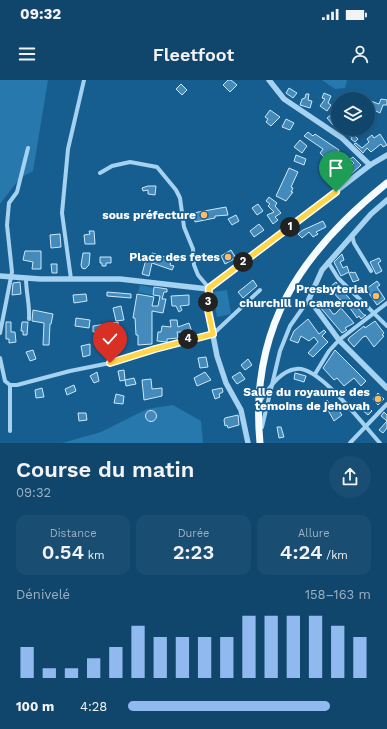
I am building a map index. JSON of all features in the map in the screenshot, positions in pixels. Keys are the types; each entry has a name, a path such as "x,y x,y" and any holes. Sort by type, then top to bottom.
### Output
{"highway":[{"path":"260,441 260,379 268,344 285,298 308,262 341,223 387,183"}],"street":[{"path":"71,279 62,213 68,149 84,80"},
{"path":"269,80 284,98 342,138 370,165"},
{"path":"0,333 12,270 7,225 10,203 17,192 28,148"},
{"path":"0,276 26,278 120,279 208,289 370,165 387,155"},
{"path":"100,173 112,166 130,162 157,167 176,190 180,198 184,227 193,249 194,265 198,275 208,289 208,310 221,370 241,410 248,443"},
{"path":"260,441 280,352 290,326 308,299 322,270 328,262 352,235 387,200"},
{"path":"352,235 354,243 371,271"},
{"path":"328,262 338,278 387,326"},
{"path":"26,278 27,294 30,302 29,319"},
{"path":"0,358 2,376 10,385 17,385 70,371 110,363 155,349 213,334 260,290"},
{"path":"308,299 339,340 387,388"},
{"path":"315,374 329,351 339,340 387,303"},
{"path":"259,403 273,383 296,369 304,369 315,374 337,394 365,428 380,443"},
{"path":"10,385 10,431"},
{"path":"350,443 387,404"}],"shaded area":[{"path":"0,80 48,80 33,171 20,178 0,204"},
{"path":"322,80 347,80 345,88 335,89"},
{"path":"140,285 154,288 152,295 138,292"},
{"path":"227,290 231,314 217,317 213,292"},
{"path":"173,405 201,421 203,443 62,443 101,432 147,409"}],"building":[{"path":"228,80 231,80 237,85 230,92 223,85"},
{"path":"181,84 187,90 182,95 176,89"},
{"path":"289,88 297,93 293,98 286,93"},
{"path":"324,93 331,96 328,103 331,105 327,111 320,106 325,99 322,98"},
{"path":"306,94 309,94 308,100 312,101 310,108 300,105"},
{"path":"381,99 387,100 387,105 383,105 380,113 375,110 375,103 379,104"},
{"path":"270,110 280,117 271,126 266,122 268,119 265,117"},
{"path":"331,115 331,123 327,118"},
{"path":"286,119 294,123 290,130 282,127"},
{"path":"308,132 313,136 315,134 339,150 338,153 336,152 332,157 327,154 324,157 320,153 323,149 304,136"},
{"path":"380,134 387,145 383,147 381,144 371,152 367,148 363,153 354,144 356,143 362,148 369,142 367,139 371,136 374,138"},
{"path":"350,136 355,136 358,139 355,142 351,139 352,137"},
{"path":"300,140 307,146 302,153 294,147"},
{"path":"296,155 306,159 304,165 294,161"},
{"path":"353,157 361,165 348,177 344,172 354,163 350,159"},
{"path":"289,168 298,172 291,187 293,188 291,192 293,192 286,201 276,196"},
{"path":"156,186 155,195 148,194 148,190 143,191 142,188"},
{"path":"269,197 277,203 275,206 281,213 275,217 278,220 273,224 267,215 274,212 268,206 270,204 266,201"},
{"path":"258,204 263,211 257,215 252,208"},
{"name":"sous préfecture","path":"226,207 228,215 215,216 215,218 195,222 193,213"},
{"path":"236,215 239,221 232,225 228,219"},
{"path":"323,221 326,227 316,232 318,234 313,237 309,232 302,238 298,234 303,230"},
{"path":"259,224 264,230 254,237 250,231"},
{"path":"89,231 94,231 95,244 85,244 84,235 90,234"},
{"path":"60,234 61,247 51,248 50,235"},
{"name":"Place des fetes","path":"231,250 236,258 225,264 221,256"},
{"path":"25,251 41,251 41,269 32,269 33,262 23,260"},
{"path":"83,253 90,253 89,265 85,269 82,268 81,265"},
{"path":"152,253 172,259 170,265 174,266 172,270 152,263 149,276 142,274 145,263 147,259 150,260"},
{"path":"342,254 344,260 340,262 343,268 347,266 349,272 341,276 334,262"},
{"path":"100,257 111,257 111,263 106,263 106,266 102,266 102,263 100,263"},
{"path":"379,258 381,261 378,263 382,271 376,274 370,262"},
{"path":"51,264 57,264 57,273 52,273"},
{"path":"355,272 359,280 353,282 349,273"},
{"path":"253,280 257,286 243,298 238,292"},
{"path":"377,281 380,285 377,287 385,299 377,305 366,289"},
{"path":"20,282 21,294 12,295 13,283"},
{"path":"336,282 338,285 336,287 340,291 342,290 364,315 366,315 361,319 359,316 357,318 345,301 340,300 332,291 329,293 326,290"},
{"path":"154,287 167,289 167,292 164,292 162,299 166,299 163,313 152,311 152,344 138,345 135,318 133,318 137,294 154,297 152,306 158,306 160,296 153,295"},
{"path":"107,292 131,294 131,298 107,296"},
{"path":"86,294 87,301 74,303 73,295"},
{"path":"189,295 189,305 180,306 182,310 179,312 176,306 172,306 171,296"},
{"path":"325,303 333,314 341,308 354,323 345,328 347,330 342,333 320,307"},
{"path":"121,306 124,320 116,321 113,308"},
{"path":"33,310 53,314 50,324 49,345 43,345 44,323 32,321"},
{"path":"76,318 90,320 89,328 75,326"},
{"path":"308,319 319,334 324,330 326,332 322,336 328,342 313,357 308,353 318,342 314,337 309,341 301,336 298,343 290,340 294,331"},
{"path":"170,320 177,320 178,327 189,323 193,335 186,337 184,332 177,332 178,338 167,339 167,342 157,341 158,332 161,332 162,326 171,327"},
{"path":"375,321 384,333 382,335 384,336 374,347 366,336 363,337 354,347 348,340 349,338 364,326 365,328"},
{"path":"6,322 11,322 11,332 15,332 16,342 9,343 9,339 6,339"},
{"path":"22,322 28,322 27,335 23,335 23,331 21,331"},
{"path":"118,322 119,329 93,332 93,326"},
{"path":"90,344 90,355 83,357 81,346"},
{"path":"113,347 115,356 106,358 104,350"},
{"path":"33,350 36,359 30,361 26,352"},
{"path":"335,350 366,381 361,386 354,378 344,386 337,378 334,380 323,368"},
{"path":"206,357 208,367 200,368 198,358"},
{"path":"248,359 252,365 245,370 241,365"},
{"path":"124,370 125,380 120,381 118,371"},
{"path":"97,372 99,381 94,383 90,376"},
{"path":"205,372 211,380 197,386 194,378"},
{"path":"240,372 245,379 237,384 232,377"},
{"path":"295,373 306,376 304,382 294,379"},
{"path":"134,378 136,384 126,386 125,380"},
{"path":"151,379 152,389 162,388 162,396 144,400 142,380"},
{"path":"74,385 76,391 67,395 65,389"},
{"path":"42,388 44,397 36,398 35,390"},
{"path":"222,388 223,392 219,394 220,397 215,399 212,390"},
{"name":"Salle du royaume des temoins de jehovah","path":"378,393 384,399 378,405 373,399"},
{"path":"116,394 124,396 123,404 114,403"},
{"path":"327,400 334,410 338,409 342,415 334,421 324,403"},
{"path":"366,405 372,411 368,415 361,409"},
{"path":"149,411 153,411 155,412 155,420 149,421 146,418 146,414"},
{"path":"384,412 387,415 387,421 381,416"},
{"path":"78,413 86,413 87,420 79,421"},
{"path":"238,415 239,425 228,428 227,425 225,426 225,418"},
{"path":"387,421 387,428 383,433 379,430"},
{"path":"277,427 281,427 284,437 279,438"}],"place":[{"name":"sous préfecture","path":"204,215"},
{"name":"Place des fetes","path":"228,257"},
{"name":"Presbyterial churchill in cameroon","path":"376,296"},
{"name":"Salle du royaume des temoins de jehovah","path":"378,399"}],"route":[{"path":"110,363 155,349 213,334 208,310 208,289 336,192"}]}
